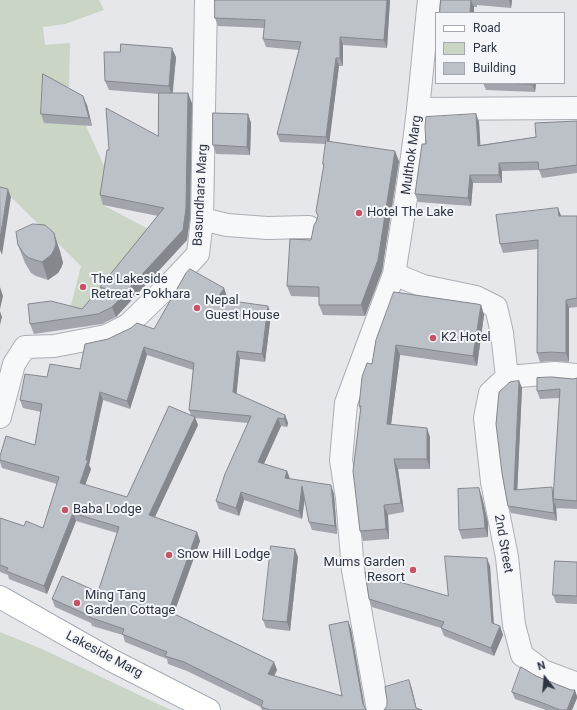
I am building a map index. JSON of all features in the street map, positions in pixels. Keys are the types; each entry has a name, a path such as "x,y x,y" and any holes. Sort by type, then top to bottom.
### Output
{"main road":[{"name":"Lakeside Marg","path":"0,598 111,660 209,710"}],"street":[{"name":"Basundhara Marg","path":"0,417 14,364 25,347 54,346 106,336 128,325 198,254 202,219 206,0"},
{"name":"Multhok Marg","path":"378,710 353,570 347,498 341,460 346,403 394,274 418,110 429,0"},
{"path":"418,110 577,108"},
{"path":"202,219 226,225 267,228 309,227"},
{"path":"394,274 423,286 476,297 496,307 502,333 507,377 555,373 577,375"},
{"name":"2nd Street","path":"507,377 490,393 485,418 492,482 507,557 514,625 522,655 543,671 575,683 577,686"}],"green space":[{"path":"0,0 99,0 104,10 65,24 43,27 45,45 70,43 69,87 46,88 86,126 111,181 103,205 156,233 93,310 70,309 81,266 11,197 0,195"},
{"path":"0,632 42,649 171,710 0,710"}],"building":[{"path":"215,0 387,0 384,40 340,37 340,58 336,58 326,137 277,134 301,42 263,39 265,20 215,18"},
{"path":"441,0 471,0 470,12 440,12"},
{"path":"121,44 172,48 169,86 105,81 104,52 120,52"},
{"path":"43,74 83,96 89,118 41,114"},
{"path":"159,93 188,93 186,208 183,230 112,307 98,314 30,324 28,304 51,301 82,309 94,295 117,292 100,287 164,208 100,195 107,150 109,150 106,108 158,136"},
{"path":"213,113 248,114 247,147 213,145"},
{"path":"476,114 478,146 536,137 535,123 577,121 577,165 539,170 538,162 499,163 499,175 470,175 468,198 415,194 422,144 426,144 426,117"},
{"path":"326,141 395,151 378,260 361,305 319,305 319,287 287,286 290,239 311,240 314,225 318,216 316,211 324,164"},
{"path":"0,187 8,189 0,239"},
{"path":"558,208 559,216 577,216 577,298 566,300 566,353 537,353 538,240 500,244 496,215"},
{"path":"33,224 45,225 54,233 56,244 54,250 51,255 42,262 29,258 24,254 18,245 16,232"},
{"path":"190,269 224,288 217,299 268,306 262,354 237,351 233,392 285,415 284,419 278,418 258,462 287,471 285,478 331,485 335,526 309,522 302,486 299,511 241,492 236,508 216,501 225,474 251,416 189,410 194,363 144,347 127,401 100,392 86,460 88,460 80,483 127,497 169,406 195,417 149,515 197,532 169,610 164,609 274,662 268,674 342,696 329,625 348,621 363,704 366,710 270,710 261,707 263,701 184,662 165,656 167,652 122,634 124,629 89,617 90,616 52,599 62,576 98,592 119,527 73,513 44,586 6,571 8,568 0,565 0,518 24,526 26,521 43,528 59,477 0,460 6,436 35,445 42,404 20,400 25,374 47,377 50,364 80,369 85,344 108,339 131,328 137,323 154,329 186,273"},
{"path":"394,292 481,305 473,356 396,345 387,424 427,428 427,459 394,459 401,503 384,505 386,529 360,531 353,471 361,406 359,406 362,377 367,363 372,364 376,340"},
{"path":"537,378 577,378 577,501 553,499 560,389 537,391"},
{"path":"519,381 514,490 552,487 554,513 508,506 496,424 499,392 510,382"},
{"path":"479,488 485,528 459,530 458,489"},
{"path":"271,546 295,549 287,622 263,620"},
{"path":"445,556 487,558 492,623 500,626 491,648 441,628 444,622 369,599 365,572 448,596"},
{"path":"555,561 577,562 577,596 553,595"},
{"path":"521,667 536,676 571,690 575,690 567,710 560,710 512,692"},
{"path":"409,680 416,708 422,710 384,710 387,706 385,687"}],"place":[{"name":"Hotel The Lake","path":"359,213"},
{"name":"The Lakeside Retreat - Pokhara","path":"83,287"},
{"name":"Nepal Guest House","path":"197,308"},
{"name":"K2 Hotel","path":"433,338"},
{"name":"Baba Lodge","path":"65,510"},
{"name":"Snow Hill Lodge","path":"169,555"},
{"name":"Mums Garden Resort","path":"413,570"},
{"name":"Ming Tang Garden Cottage","path":"77,603"}]}
